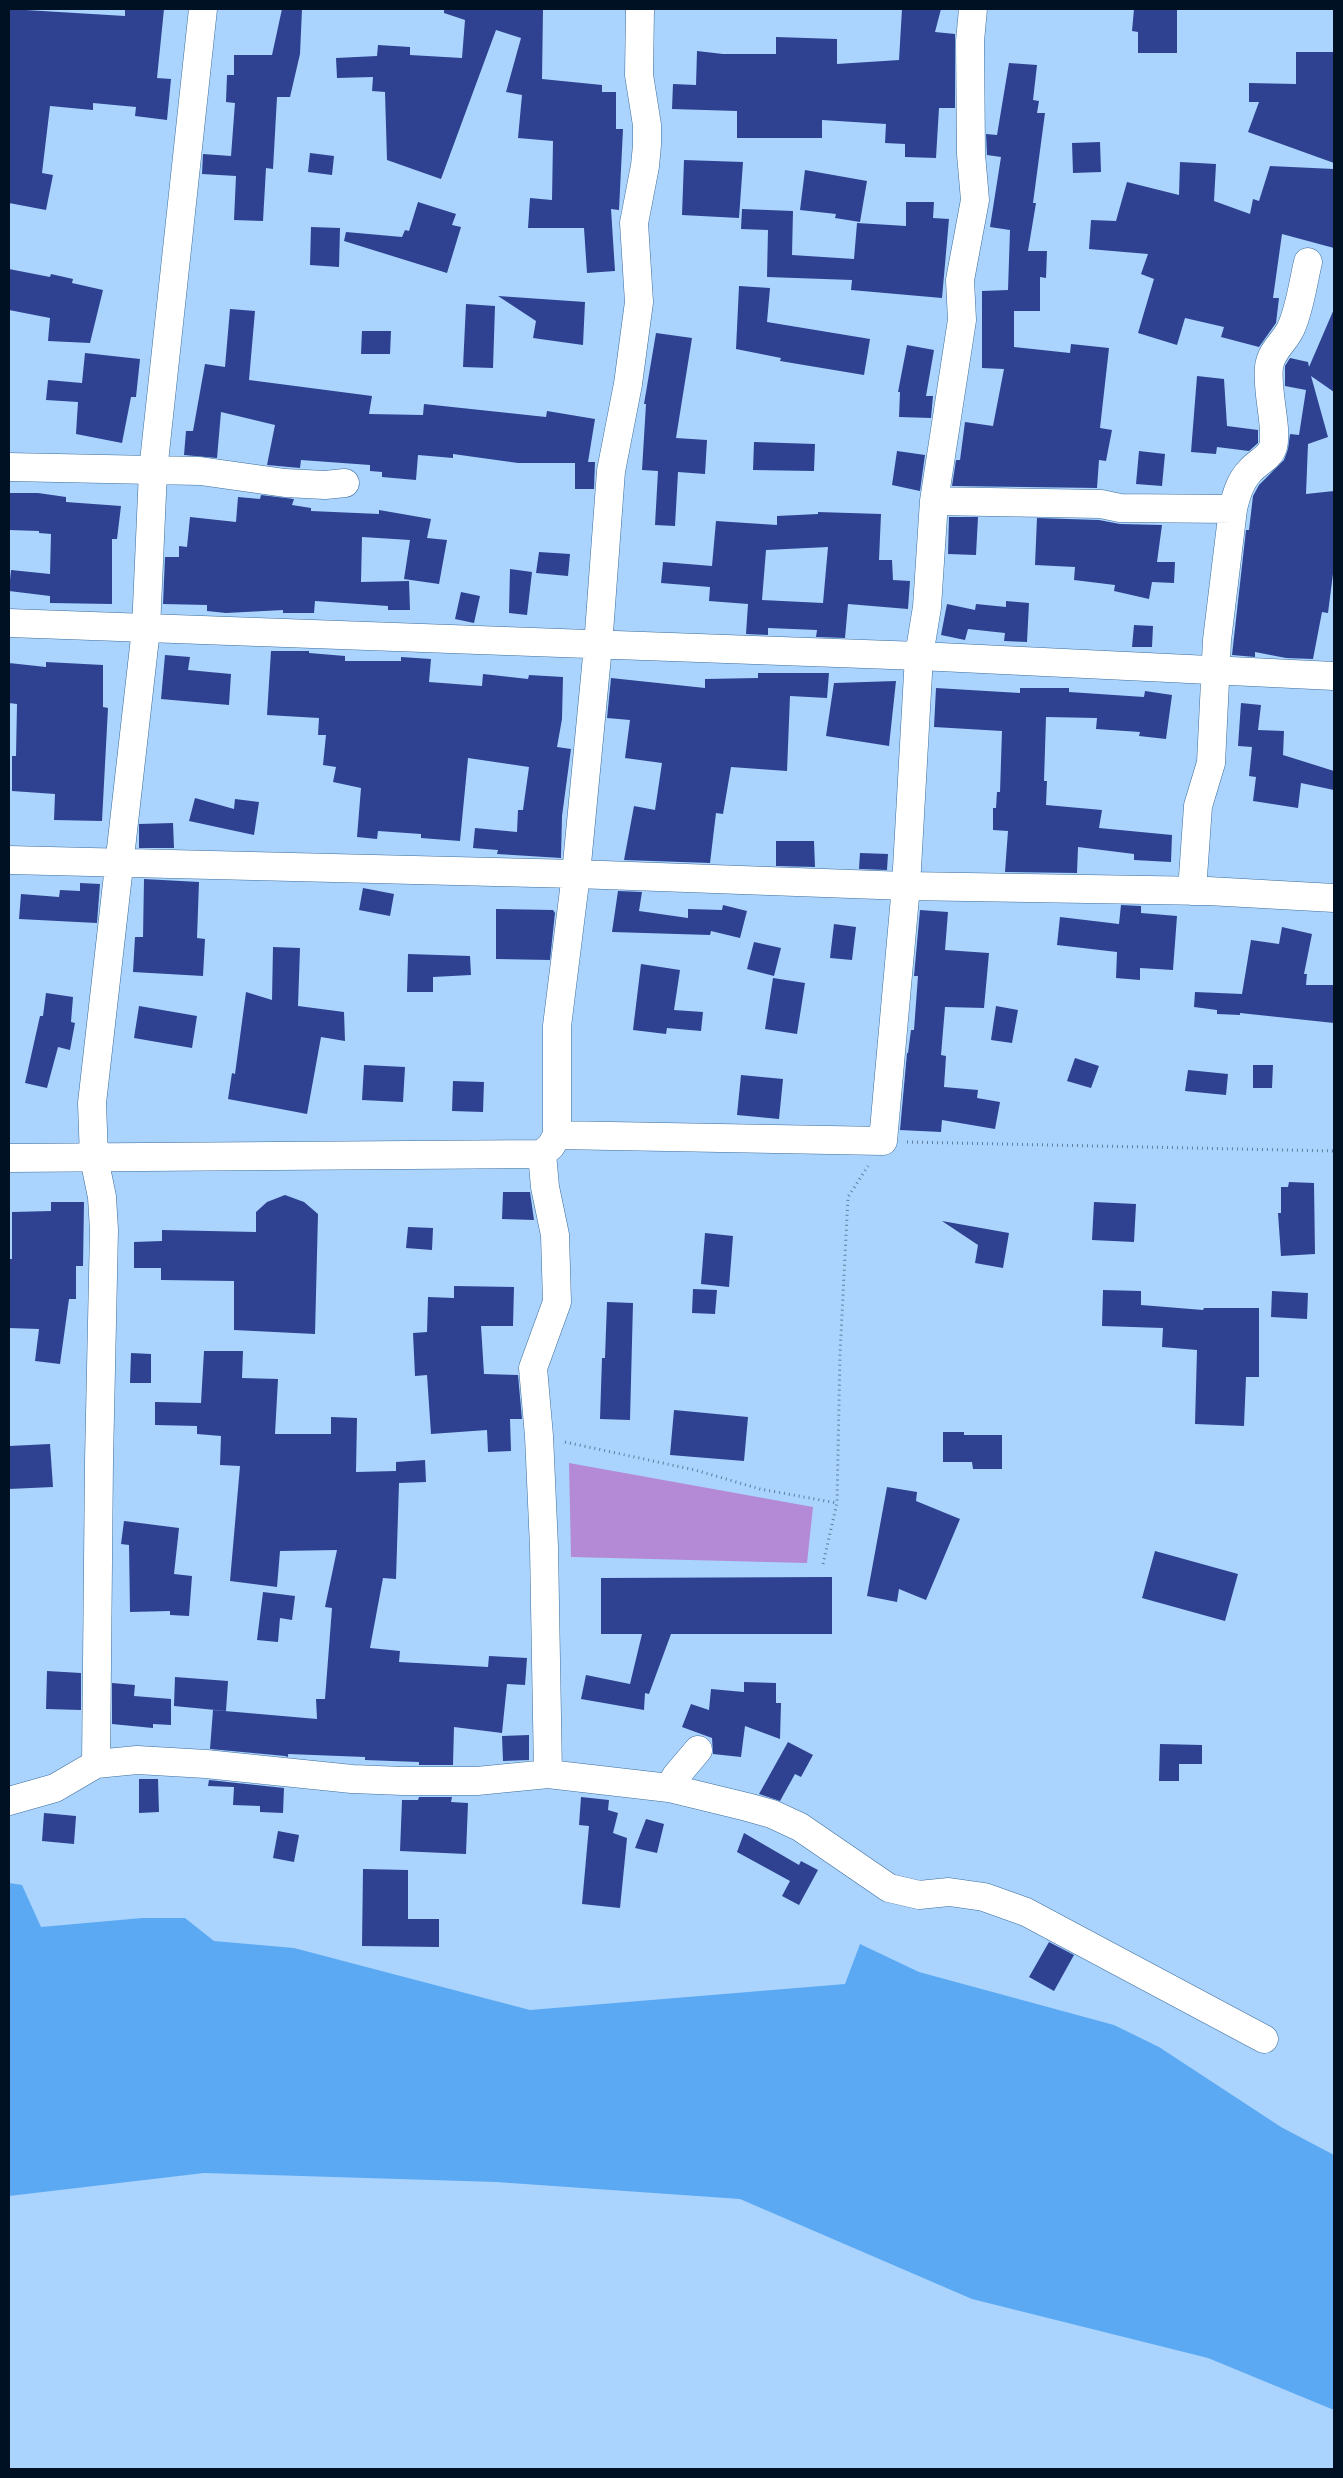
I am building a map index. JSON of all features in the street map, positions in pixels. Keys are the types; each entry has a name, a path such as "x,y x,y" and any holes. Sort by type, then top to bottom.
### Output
{"street":[{"path":"96,1764 99,1461 104,1230 102,1197 94,1158 92,1103 146,629 153,470 202,9"},
{"path":"548,1774 539,1436 533,1368 557,1302 555,1235 545,1187 550,1145 557,1026 576,874 598,646 611,471 628,384 640,295 633,239 634,223 646,166 647,125 639,75 640,9"},
{"path":"9,1158 94,1158 550,1145 882,1142 906,886 919,656 927,607 934,501 962,320 960,280 974,200 971,154 970,50 973,9"},
{"path":"1192,891 1198,806 1211,763 1222,588 1233,509 1236,494 1244,478 1255,465 1268,456 1273,444 1268,381 1269,365 1277,345 1291,329 1308,262"},
{"path":"9,467 200,470 306,485 345,482"},
{"path":"934,501 1101,504 1120,508 1233,509"},
{"path":"9,622 598,646 919,656 1334,676"},
{"path":"9,860 576,874 906,886 1192,891 1334,898"},
{"path":"669,1788 676,1776 698,1750"},
{"path":"9,1801 48,1791 96,1764 137,1760 403,1781 477,1781 548,1774 669,1788 747,1807 793,1824 888,1888 919,1895 949,1892 984,1897 1026,1912 1264,2040"}],"path":[{"path":"823,1564 837,1503 840,1354 848,1197 882,1142 1334,1151"},
{"path":"539,1436 695,1470 760,1489 837,1503"}],"shaded area":[{"path":"569,1463 813,1507 807,1563 571,1557"}],"water":[{"path":"9,1883 22,1885 41,1927 142,1918 185,1918 214,1941 294,1948 530,2010 845,1984 860,1944 919,1972 1114,2025 1159,2047 1281,2127 1334,2155 1334,2410 1208,2358 972,2299 740,2199 496,2182 204,2173 9,2196"}],"building":[{"path":"9,9 125,16 125,9 164,9 157,78 171,79 167,120 135,116 136,107 93,103 93,110 50,106 42,173 53,175 46,210 9,203"},
{"path":"282,9 302,9 300,54 290,97 277,97 273,169 266,168 263,221 234,220 236,176 202,174 203,154 231,156 235,103 226,102 227,75 234,75 234,55 272,55"},
{"path":"444,9 543,9 542,79 602,85 602,92 616,92 616,129 623,129 619,210 611,209 615,271 587,273 584,228 528,228 530,198 552,200 553,141 518,138 522,95 506,92 521,38 496,30 441,179 387,160 385,92 372,91 373,77 337,78 336,58 377,56 378,45 410,47 410,55 462,58 465,20 444,13"},
{"path":"902,9 941,9 935,32 955,34 955,108 939,108 936,158 905,157 905,144 885,143 886,124 822,120 822,138 737,138 737,111 672,109 673,84 696,85 697,51 723,54 776,54 776,37 837,39 837,64 899,60"},
{"path":"1134,9 1177,9 1177,53 1138,53 1138,32 1132,31"},
{"path":"1296,52 1334,52 1334,163 1248,132 1259,102 1249,102 1249,83 1296,84"},
{"path":"1009,63 1037,65 1033,100 1039,101 1037,113 1045,113 1033,203 1036,203 1028,251 1047,251 1046,278 1040,277 1040,311 1014,311 1014,347 1070,353 1071,344 1109,348 1100,428 1112,430 1106,461 1099,460 1097,488 952,486 956,460 960,460 965,422 993,426 1004,369 982,368 982,291 1008,290 1010,230 990,227 1001,157 987,155 986,134 997,135"},
{"path":"1100,142 1101,172 1073,173 1072,143"},
{"path":"310,153 334,156 332,175 308,172"},
{"path":"684,160 743,162 739,218 682,215"},
{"path":"1180,162 1216,164 1214,201 1250,214 1253,199 1259,201 1270,166 1334,169 1334,248 1282,234 1273,298 1279,298 1276,323 1259,347 1221,337 1224,327 1185,318 1177,345 1138,333 1154,279 1141,274 1148,254 1089,249 1091,220 1116,221 1127,182 1179,195"},
{"path":"805,170 867,181 860,222 835,218 836,214 800,210"},
{"path":"418,202 456,214 452,225 461,227 447,273 344,241 346,232 402,237 405,230 409,231"},
{"path":"906,202 934,202 933,218 949,219 942,298 851,290 852,280 767,277 768,230 741,229 742,209 793,211 792,255 854,259 857,223 906,226"},
{"path":"311,227 340,228 339,267 310,265"},
{"path":"9,269 50,277 51,274 73,279 72,283 103,290 90,343 48,341 50,318 9,310"},
{"path":"739,286 770,288 767,322 870,339 864,375 780,361 781,358 736,349"},
{"path":"498,296 585,302 583,345 533,338 536,321"},
{"path":"466,304 495,306 493,368 463,367"},
{"path":"230,309 255,311 249,380 372,396 369,414 423,415 424,404 546,417 547,411 595,419 588,462 595,462 594,489 575,489 575,463 518,463 453,454 453,458 418,455 416,480 382,477 382,472 370,471 370,465 301,460 300,468 267,465 275,425 221,412 217,458 184,455 186,431 193,431 205,364 225,367"},
{"path":"1334,309 1334,392 1311,376 1328,437 1308,444 1306,494 1334,491 1334,566 1328,613 1322,612 1313,659 1286,658 1255,652 1255,657 1232,655 1246,530 1249,530 1253,496 1259,485 1284,460 1290,434 1299,435 1306,390 1285,386 1285,366 1290,358 1308,362 1309,367"},
{"path":"362,331 391,331 390,354 361,354"},
{"path":"656,333 692,338 676,438 707,440 705,474 678,472 675,526 655,525 658,471 642,470 646,404 644,404"},
{"path":"907,345 934,350 926,396 933,396 931,418 899,417 900,392 898,392"},
{"path":"85,353 140,359 136,397 131,397 122,443 76,434 78,402 46,400 48,380 82,383"},
{"path":"1197,376 1224,379 1227,426 1258,430 1258,443 1249,451 1217,447 1216,454 1191,452"},
{"path":"754,442 815,444 814,471 753,470"},
{"path":"897,451 925,455 920,491 892,485"},
{"path":"1139,451 1165,454 1162,486 1136,484"},
{"path":"9,493 38,493 66,497 66,502 121,506 117,539 112,539 112,604 50,603 50,596 9,591 11,570 50,574 51,534 39,533 39,531 9,530"},
{"path":"261,495 294,499 292,505 311,508 311,511 379,514 379,510 431,519 427,538 447,540 439,584 404,579 410,540 362,537 361,582 409,581 410,610 388,610 388,606 315,601 314,613 283,613 283,610 226,613 207,611 207,605 163,604 165,557 179,557 179,546 187,547 190,517 236,522 238,497 260,499"},
{"path":"818,512 881,514 879,560 892,560 893,580 910,581 908,609 848,604 845,638 816,637 817,630 768,628 768,635 746,634 748,604 709,601 710,587 661,583 663,562 712,566 716,521 777,525 777,516 818,514","holes":["828,547 823,603 762,600 766,550"]},
{"path":"949,517 978,517 976,555 948,554"},
{"path":"1037,518 1162,525 1157,562 1175,562 1174,583 1152,582 1149,599 1114,591 1115,585 1074,580 1075,567 1035,565"},
{"path":"539,552 570,554 568,576 536,573"},
{"path":"510,569 532,572 527,615 509,613"},
{"path":"461,592 480,596 474,623 455,619"},
{"path":"1006,601 1029,603 1027,642 1004,641 1005,633 968,629 965,640 941,635 947,604 975,610 976,604 1006,607"},
{"path":"1134,625 1153,626 1152,647 1132,647"},
{"path":"271,651 309,651 309,653 345,656 345,661 401,661 401,657 431,659 429,682 482,686 483,674 528,679 529,675 563,677 562,719 557,747 571,749 562,816 561,858 497,854 498,850 473,848 475,828 517,832 518,810 523,810 529,767 468,758 460,841 421,838 421,834 378,831 377,839 357,837 361,788 333,782 336,767 323,765 326,735 318,735 319,718 267,715"},
{"path":"165,655 190,657 188,670 231,674 229,705 161,699"},
{"path":"46,662 103,665 103,707 108,708 102,821 54,820 55,794 12,791 12,756 16,756 17,704 9,703 9,663 46,667"},
{"path":"758,673 829,673 827,698 790,696 787,771 731,767 723,814 716,813 710,863 624,860 634,806 655,810 662,763 625,758 630,720 607,718 611,678 705,688 705,679 758,678"},
{"path":"896,681 889,746 826,736 834,683"},
{"path":"936,688 1020,693 1020,688 1069,688 1069,692 1144,697 1145,691 1172,695 1166,739 1139,736 1140,732 1096,729 1097,718 1046,717 1044,781 1047,781 1046,805 1102,810 1099,828 1172,835 1171,862 1134,860 1134,854 1078,847 1077,873 1005,872 1008,831 993,830 993,808 996,808 997,792 1000,792 1002,731 934,727"},
{"path":"1241,703 1261,705 1258,730 1284,731 1283,755 1334,771 1334,790 1301,783 1298,808 1253,801 1256,777 1249,776 1252,747 1238,746"},
{"path":"195,798 234,809 235,799 259,802 254,835 189,821"},
{"path":"173,823 174,848 139,848 139,824"},
{"path":"776,841 814,841 815,867 776,866"},
{"path":"860,853 888,854 887,870 859,869"},
{"path":"144,879 199,882 197,938 205,939 203,976 133,972 135,937 143,937"},
{"path":"80,883 100,884 97,923 19,919 21,894 59,897 60,890 80,891"},
{"path":"363,888 394,894 390,916 359,910"},
{"path":"618,891 642,892 639,911 688,918 688,909 722,910 723,905 747,911 740,938 711,931 710,935 612,932"},
{"path":"1121,905 1141,906 1141,913 1177,916 1173,970 1140,968 1140,980 1116,978 1117,952 1057,945 1060,917 1119,924"},
{"path":"496,909 553,910 555,913 550,960 496,959"},
{"path":"920,910 948,912 945,950 989,953 984,1008 945,1007 941,1055 946,1056 944,1087 978,1090 977,1098 1000,1102 995,1129 942,1120 941,1132 900,1130 907,1053 911,1030 914,1030 918,976 914,976"},
{"path":"834,924 856,927 852,960 830,958"},
{"path":"1282,927 1312,934 1304,974 1307,974 1306,985 1334,985 1334,1023 1240,1013 1240,1015 1217,1014 1217,1010 1194,1007 1195,992 1242,994 1251,940 1279,944"},
{"path":"754,942 781,948 774,976 747,969"},
{"path":"273,947 300,948 298,1006 344,1012 345,1041 321,1037 307,1114 228,1099 232,1073 235,1074 246,992 272,1000"},
{"path":"408,954 470,956 471,975 433,977 433,992 407,992"},
{"path":"641,964 680,970 674,1010 703,1012 701,1031 667,1028 666,1034 633,1030"},
{"path":"773,978 805,983 797,1034 765,1029"},
{"path":"46,993 73,997 71,1022 75,1023 70,1050 58,1047 47,1088 25,1083 40,1016 43,1016"},
{"path":"139,1006 197,1016 192,1048 134,1038"},
{"path":"996,1006 1018,1010 1012,1043 991,1040"},
{"path":"1075,1058 1099,1066 1091,1088 1067,1081"},
{"path":"364,1065 405,1067 403,1102 362,1100"},
{"path":"1253,1065 1273,1065 1272,1088 1253,1088"},
{"path":"1188,1070 1228,1074 1226,1095 1185,1091"},
{"path":"741,1075 783,1079 779,1119 737,1115"},
{"path":"453,1081 484,1082 483,1112 452,1111"},
{"path":"1289,1182 1314,1183 1315,1254 1281,1256 1278,1213 1281,1213 1281,1187 1288,1187"},
{"path":"503,1192 530,1192 534,1220 502,1219"},
{"path":"285,1195 304,1202 318,1214 315,1334 234,1330 234,1281 161,1280 161,1268 134,1268 134,1242 162,1241 162,1230 256,1232 256,1212 267,1202"},
{"path":"51,1202 84,1202 83,1266 76,1266 76,1299 69,1299 60,1364 35,1361 39,1329 9,1328 9,1259 12,1259 12,1212 51,1211"},
{"path":"1094,1202 1136,1204 1134,1242 1092,1240"},
{"path":"942,1221 1009,1233 1003,1268 975,1263 978,1245"},
{"path":"408,1227 433,1228 432,1250 406,1248"},
{"path":"705,1233 733,1236 729,1287 701,1284"},
{"path":"454,1286 514,1287 513,1326 481,1326 484,1374 518,1375 522,1419 510,1419 511,1451 488,1452 487,1430 431,1434 427,1375 415,1376 413,1333 427,1332 428,1297 454,1298"},
{"path":"693,1289 717,1290 715,1314 692,1313"},
{"path":"1103,1290 1141,1291 1141,1305 1203,1310 1204,1308 1259,1308 1259,1377 1246,1377 1244,1426 1195,1424 1197,1350 1162,1347 1163,1328 1102,1326"},
{"path":"1272,1291 1308,1293 1307,1319 1271,1317"},
{"path":"607,1302 633,1303 630,1420 600,1419 602,1358 605,1358"},
{"path":"204,1351 243,1351 242,1378 278,1379 275,1434 331,1434 331,1417 357,1418 356,1472 396,1471 396,1462 425,1460 426,1482 399,1483 396,1579 383,1578 370,1648 400,1651 399,1662 488,1667 489,1656 527,1658 525,1685 507,1684 502,1733 454,1727 453,1765 419,1765 419,1762 365,1760 365,1757 288,1754 288,1757 210,1749 213,1710 317,1719 316,1699 325,1699 332,1608 325,1607 337,1550 280,1551 277,1587 230,1581 240,1466 220,1465 221,1436 197,1434 197,1426 155,1425 155,1402 201,1403"},
{"path":"131,1353 151,1354 151,1383 130,1383"},
{"path":"674,1410 748,1417 744,1461 670,1455"},
{"path":"943,1432 964,1432 964,1435 1002,1435 1002,1469 973,1469 972,1462 943,1462"},
{"path":"50,1444 53,1487 9,1489 9,1446"},
{"path":"887,1487 917,1492 916,1501 960,1519 926,1600 899,1589 897,1602 867,1596"},
{"path":"124,1521 179,1528 174,1574 192,1576 189,1616 170,1615 170,1611 130,1612 129,1545 121,1544"},
{"path":"1155,1551 1238,1574 1225,1621 1142,1598"},
{"path":"832,1577 832,1634 671,1634 649,1694 645,1693 644,1710 581,1699 586,1675 630,1684 642,1634 601,1634 601,1578"},
{"path":"263,1592 295,1596 292,1620 280,1618 278,1642 257,1640"},
{"path":"47,1671 81,1673 81,1710 46,1709"},
{"path":"175,1677 228,1681 226,1711 174,1706"},
{"path":"744,1682 776,1683 776,1703 781,1703 780,1739 745,1726 741,1757 713,1754 712,1738 682,1727 691,1704 709,1710 711,1689 744,1692"},
{"path":"112,1683 135,1685 134,1696 171,1699 171,1725 153,1724 153,1728 112,1724"},
{"path":"529,1735 529,1760 503,1761 502,1736"},
{"path":"788,1742 813,1755 801,1777 795,1774 780,1801 759,1794"},
{"path":"1160,1744 1202,1745 1202,1764 1179,1764 1179,1781 1159,1781"},
{"path":"139,1779 158,1779 159,1812 139,1813"},
{"path":"209,1780 284,1788 283,1813 260,1812 260,1806 233,1805 234,1787 208,1786"},
{"path":"419,1797 452,1797 451,1802 468,1803 466,1854 400,1851 402,1800 418,1800"},
{"path":"581,1797 609,1800 608,1810 618,1813 613,1833 627,1838 620,1908 582,1904 589,1826 579,1825"},
{"path":"44,1813 76,1816 74,1844 42,1841"},
{"path":"646,1819 664,1824 657,1853 635,1848"},
{"path":"278,1831 299,1835 294,1862 273,1858"},
{"path":"744,1833 799,1865 801,1861 818,1870 799,1905 782,1896 790,1881 737,1852"},
{"path":"363,1869 408,1870 408,1919 439,1919 439,1947 362,1946"},
{"path":"1049,1942 1074,1955 1054,1991 1029,1977"}]}
